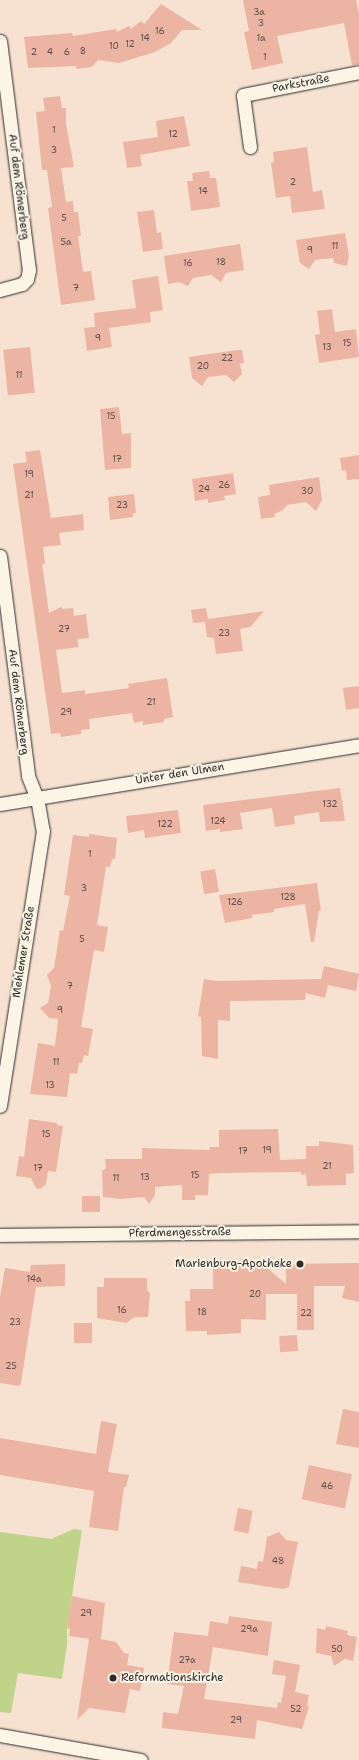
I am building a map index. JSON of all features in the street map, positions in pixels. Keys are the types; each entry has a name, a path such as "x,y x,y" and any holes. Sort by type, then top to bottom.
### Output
{"street":[{"name":"Auf dem Römerberg","path":"0,41 29,270 27,279 22,284 0,290"},
{"name":"Parkstraße","path":"250,147 243,95 359,72"},
{"name":"Auf dem Römerberg","path":"0,556 28,776 37,798"},
{"name":"Unter den Ulmen","path":"0,804 359,745"},
{"name":"Mehlemer Straße","path":"0,1106 43,831 37,798"},
{"name":"Pferdmengesstraße","path":"0,1235 359,1231"},
{"path":"0,1736 141,1760"}],"green space":[{"path":"74,1529 82,1530 67,1629 67,1644 62,1679 18,1673 11,1713 0,1712 0,1532 51,1539"}],"building":[{"path":"243,0 356,0 359,15 359,64 352,65 344,23 277,36 283,63 252,70 244,32 249,31"},
{"path":"161,4 202,30 182,30 171,43 155,52 119,63 98,60 92,67 77,69 76,66 28,68 24,37 72,33 73,36 116,29 117,32 129,26 131,29 141,21 144,24"},
{"path":"60,96 62,108 66,108 66,124 74,167 61,168 66,202 73,201 74,212 78,212 81,236 78,236 83,272 91,271 95,300 61,305 48,208 52,207 47,170 42,170 36,112 45,111 43,98"},
{"path":"184,116 190,146 140,155 142,166 127,168 123,142 158,137 156,121"},
{"path":"307,147 313,192 322,190 325,209 292,213 290,196 276,198 271,163 274,162 273,152"},
{"path":"209,171 210,178 216,178 220,207 191,211 187,181 193,181 192,173"},
{"path":"154,210 157,233 161,232 163,249 143,252 137,212"},
{"path":"345,233 349,255 347,266 334,263 333,258 315,260 309,269 300,263 296,240"},
{"path":"240,244 244,270 226,273 221,282 211,275 193,278 188,286 179,282 168,284 164,256"},
{"path":"158,276 163,310 150,312 151,322 109,328 112,347 87,351 84,328 95,327 94,313 136,308 132,280"},
{"path":"332,309 335,332 356,329 359,357 319,363 315,335 320,334 317,311"},
{"path":"30,347 35,393 8,396 3,350"},
{"path":"242,350 244,363 240,364 242,374 234,382 226,375 208,377 202,386 192,378 189,357"},
{"path":"119,407 122,434 131,433 131,468 105,470 100,409"},
{"path":"40,450 51,518 83,514 84,530 59,533 61,545 43,547 45,564 42,564 49,613 61,607 63,609 73,608 74,616 86,614 89,638 77,639 79,647 56,650 62,693 85,690 85,694 129,688 128,684 167,678 173,717 164,719 164,722 143,725 143,721 134,723 132,713 89,719 90,729 81,730 81,734 61,737 60,733 51,734 13,464 27,462 25,452"},
{"path":"359,455 359,479 347,480 346,470 342,471 340,458"},
{"path":"233,473 236,494 224,496 225,500 208,503 208,499 195,501 192,479"},
{"path":"319,477 322,500 316,511 306,502 287,505 283,510 274,514 275,517 261,519 258,497 270,495 269,485"},
{"path":"134,494 136,513 133,513 133,517 110,520 108,497"},
{"path":"206,608 208,619 264,611 250,627 240,629 243,651 216,654 214,638 207,637 205,622 193,623 191,610"},
{"path":"359,686 359,708 346,710 343,688"},
{"path":"340,788 345,821 320,822 319,812 294,816 295,824 275,827 272,808 240,813 243,829 220,832 220,829 206,831 203,805"},
{"path":"178,810 181,833 145,838 144,830 128,833 126,816"},
{"path":"89,834 117,838 115,859 112,859 110,867 106,867 97,925 108,927 104,952 94,950 81,1027 93,1029 88,1056 84,1055 82,1063 79,1063 77,1074 70,1073 67,1097 30,1094 38,1043 55,1046 58,1019 49,1018 40,1008 48,1003 51,986 47,975 54,968 60,930 63,931 70,896 64,895 73,835 89,837"},
{"path":"215,869 219,892 204,894 200,872"},
{"path":"317,883 321,911 319,911 314,942 311,942 305,904 274,909 274,912 252,915 252,918 225,923 219,895"},
{"path":"324,966 359,974 356,991 328,985 325,998 306,993 305,1000 230,1001 230,1021 218,1020 218,1059 202,1056 201,1017 198,1016 204,979 217,981 321,979"},
{"path":"29,1119 57,1123 57,1125 63,1126 56,1172 48,1171 46,1184 40,1189 36,1188 31,1178 16,1176 19,1156 24,1157"},
{"path":"278,1129 280,1160 306,1159 306,1146 319,1146 319,1141 353,1145 354,1173 346,1174 346,1185 307,1186 306,1174 301,1175 301,1172 220,1173 209,1174 208,1195 195,1195 195,1200 182,1200 182,1185 155,1187 155,1195 149,1204 144,1197 121,1199 103,1197 102,1171 106,1168 105,1159 142,1159 142,1148 209,1150 210,1147 219,1147 219,1130"},
{"path":"82,1196 100,1196 100,1212 82,1212"},
{"path":"359,1263 359,1302 342,1298 345,1286 314,1286 314,1330 297,1330 297,1294 266,1294 266,1320 241,1319 241,1333 207,1335 207,1331 186,1331 185,1301 190,1301 190,1289 213,1289 213,1266 265,1266 286,1284 286,1264"},
{"path":"65,1264 65,1286 36,1287 21,1383 19,1386 0,1383 0,1297 5,1268 30,1272 31,1265"},
{"path":"104,1278 147,1278 147,1290 150,1293 148,1317 135,1317 126,1323 97,1318 97,1287 104,1287"},
{"path":"74,1323 92,1323 92,1343 74,1343"},
{"path":"297,1335 298,1351 280,1352 279,1336"},
{"path":"343,1409 359,1412 359,1448 336,1444"},
{"path":"101,1421 117,1424 108,1472 129,1475 126,1487 124,1487 118,1531 89,1527 94,1491 0,1475 0,1438 96,1454"},
{"path":"309,1465 352,1474 345,1508 302,1499"},
{"path":"238,1508 253,1511 248,1533 234,1531"},
{"path":"279,1532 286,1540 298,1542 289,1587 283,1589 238,1582 241,1566 257,1569 258,1561 263,1562 267,1537"},
{"name":"Reformationskirche","path":"72,1596 105,1603 101,1639 116,1642 124,1653 129,1654 127,1665 144,1668 140,1691 130,1689 125,1713 89,1708 77,1720 89,1639 69,1636 70,1629 67,1628"},
{"path":"229,1616 272,1622 268,1656 213,1647 204,1699 277,1708 278,1702 281,1703 286,1676 272,1674 274,1660 300,1665 295,1692 309,1695 307,1705 309,1707 302,1729 257,1720 255,1739 162,1728 163,1712 178,1714 184,1686 167,1684 174,1632 208,1636 210,1621 228,1624"},
{"path":"326,1626 348,1631 347,1635 357,1637 353,1661 345,1659 334,1666 331,1656 316,1653 317,1628 325,1630"}],"place":[{"name":"Marienburg-Apotheke","path":"300,1264"},
{"name":"Reformationskirche","path":"113,1678"}]}
